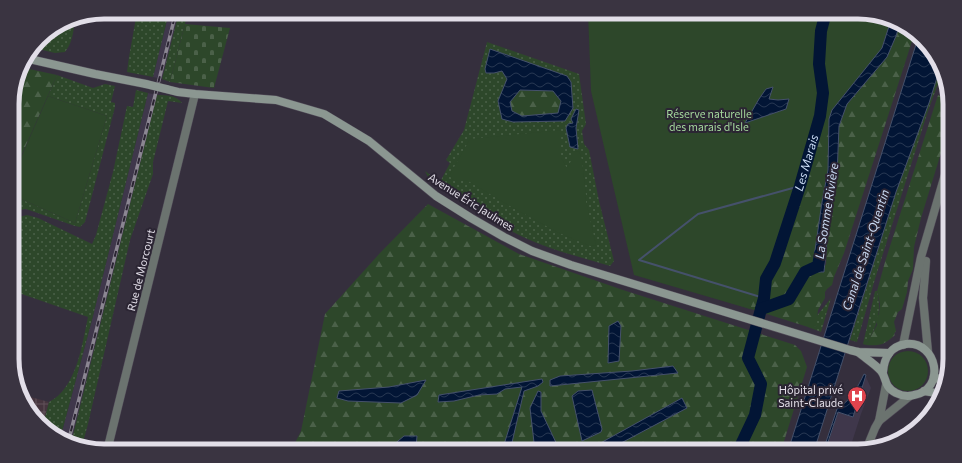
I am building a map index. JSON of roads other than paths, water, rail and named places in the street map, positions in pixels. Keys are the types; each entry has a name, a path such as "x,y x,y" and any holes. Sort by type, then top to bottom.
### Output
{"main road":[{"name":"Avenue Éric Jaulmes","path":"31,59 195,94 276,100 324,114 369,141 436,196 504,237 532,251 571,265 854,351"},
{"path":"903,345 916,345 928,352 935,367 932,382 924,391 917,395 902,396 886,385 883,372 885,359 895,348 903,345"},
{"path":"854,351 889,353"},
{"path":"854,351 883,372"},
{"path":"934,376 940,380"},
{"path":"924,391 936,393"}],"street":[{"name":"Rue de Morcourt","path":"110,444 195,94"},
{"path":"903,345 921,257 927,241 943,182"},
{"path":"927,241 923,298 928,352"},
{"path":"869,443 879,421 886,385"},
{"path":"879,421 910,396"}],"water":[{"path":"889,25 898,29 887,57 847,104 839,126 837,176 828,228 824,272 818,272 813,264 828,170 829,119 832,110 882,48"},
{"name":"Canal de Saint-Quentin","path":"917,43 932,62 938,75 929,103 896,192 816,444 790,444"},
{"path":"490,49 567,76 571,82 573,108 565,121 513,122 502,119 498,101 507,79 502,71 486,73 485,69","holes":["520,90 553,91 561,101 558,113 522,116 512,111 510,102"]},
{"path":"773,87 769,99 789,99 786,109 745,123 766,89"},
{"path":"576,109 579,110 576,128 578,149 570,147 566,128 568,124 573,123 571,119"},
{"path":"618,321 621,326 619,361 608,363 609,326"},
{"path":"673,366 678,373 550,386 550,380 560,376 632,371"},
{"path":"864,374 866,375 853,417 838,412 827,444 825,444 837,409 846,402 859,384"},
{"path":"542,379 543,382 538,386 524,391 512,444 504,444 522,387 505,389 497,394 479,395 454,401 438,402 439,395"},
{"path":"426,380 417,395 401,403 348,401 337,398 339,391 389,387"},
{"path":"592,390 602,429 601,432 582,441 572,396 578,391"},
{"path":"538,391 541,392 541,411 557,444 534,444 530,408"},
{"path":"682,398 687,408 619,444 599,444"},
{"path":"404,436 417,436 416,444 394,444"}],"waterway":[{"name":"Les Marais","path":"761,309 766,279 775,263 800,186 820,116 823,93 819,64 821,31 824,19"},
{"path":"764,298 639,260 698,214 800,186"},
{"name":"La Somme Rivière","path":"741,444 755,415 761,384 748,358 761,309 789,299 805,272 818,266 820,254"}],"railway":[{"path":"69,437 174,19"}],"place":[{"name":"Hôpital privé Saint-Claude","path":"857,413"}],"park label":[{"name":"Réserve naturelle des marais d'Isle","path":"709,120"}]}
